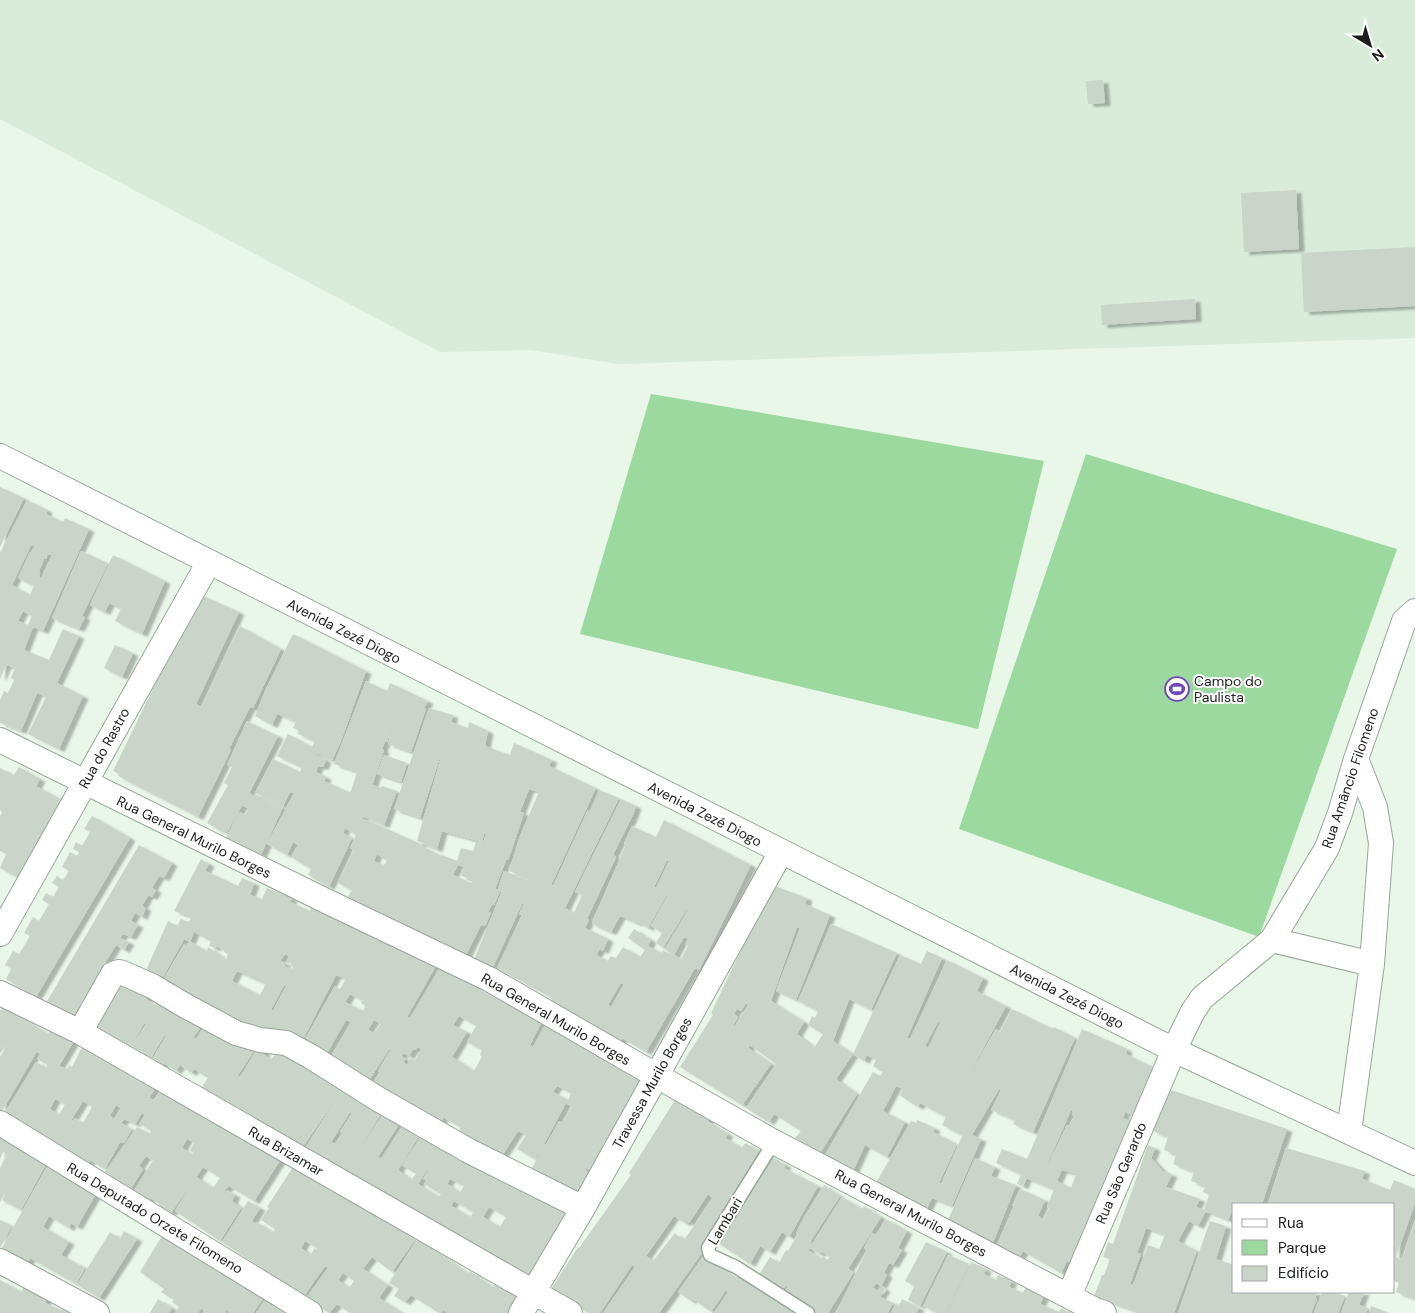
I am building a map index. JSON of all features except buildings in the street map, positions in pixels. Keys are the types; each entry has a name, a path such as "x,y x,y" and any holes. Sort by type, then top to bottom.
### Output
{"street":[{"name":"Avenida Zezé Diogo","path":"0,456 1174,1050 1415,1162"},
{"name":"Rua do Rastro","path":"4,919 85,783 209,562"},
{"name":"Rua Amâncio Filomeno","path":"1174,1050 1192,1013 1202,998 1272,940 1327,848 1404,621 1415,611"},
{"name":"Rua General Murilo Borges","path":"0,740 489,979 774,1142 1098,1312"},
{"path":"1349,1132 1372,964 1381,843 1375,807 1356,759"},
{"name":"Travessa Murilo Borges","path":"521,1313 583,1208 781,852"},
{"path":"1272,940 1372,964"},
{"path":"80,1032 113,974 122,973 152,986 197,1013 236,1033 260,1040 286,1043 468,1151 583,1208"},
{"name":"Rua Brizamar","path":"0,993 80,1032 570,1313"},
{"name":"Rua São Gerardo","path":"1069,1296 1174,1050"},
{"name":"Rua Deputado Orzete Filomeno","path":"0,1124 310,1313"},
{"path":"0,1261 97,1313"}],"lane":[{"name":"Lambari","path":"774,1142 708,1248 708,1251 710,1255 736,1267 808,1313"}],"shaded area":[{"path":"0,0 1415,0 1415,338 619,364 530,350 440,352 0,119"}],"green space":[{"path":"651,394 1044,461 978,729 580,634"},
{"name":"Campo do Paulista","path":"1086,454 1397,549 1259,937 959,829"}],"place":[{"name":"Campo do Paulista","path":"1177,689"}]}
